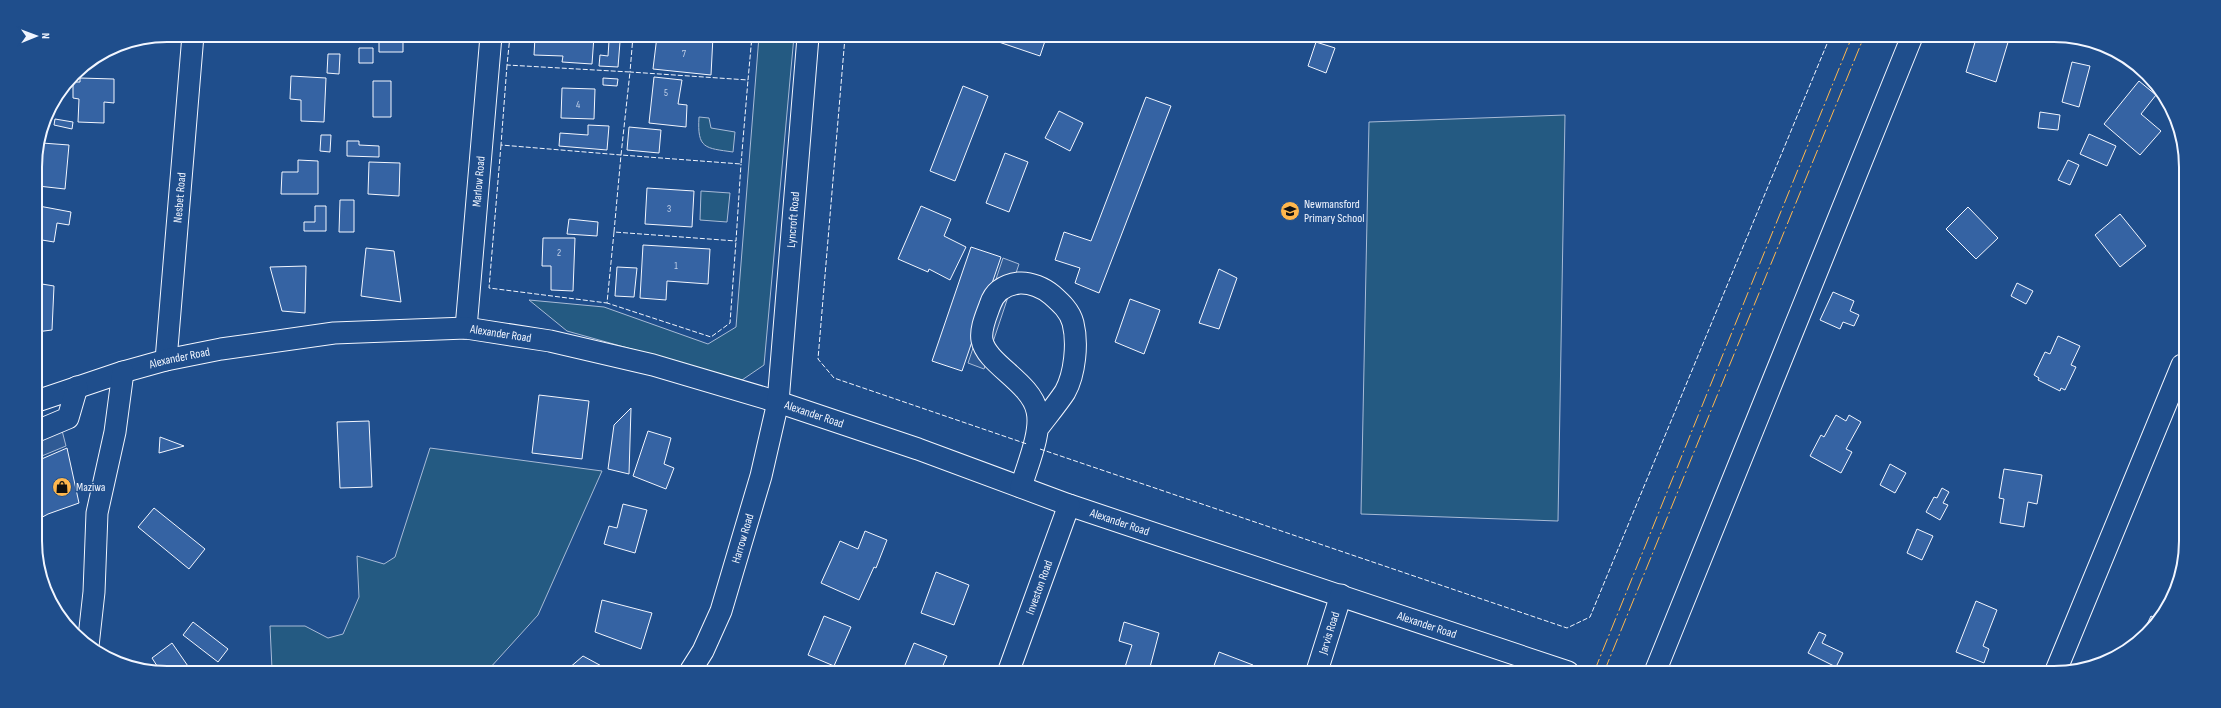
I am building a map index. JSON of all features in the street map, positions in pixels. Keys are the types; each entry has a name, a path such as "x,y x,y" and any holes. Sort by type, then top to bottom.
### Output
{"street":[{"name":"Nesbet Road","path":"166,360 192,42"},
{"name":"Marlow Road","path":"466,328 490,42"},
{"name":"Lyncroft Road","path":"778,402 808,42"},
{"path":"1657,666 1910,42"},
{"path":"1021,487 1038,428 1038,410 1026,390 990,355 982,341 983,328 994,295 1001,289 1019,283 1044,288 1065,307 1074,323 1075,347 1072,370 1066,391 1038,428"},
{"name":"Alexander Road","path":"42,399 122,372 166,360 221,349 334,333 466,328 550,341 653,365 778,402 918,449 1069,505 1550,666"},
{"path":"89,638 94,592 97,513 115,432 122,372"},
{"path":"2058,666 2179,372"},
{"path":"42,429 68,418 77,388"},
{"name":"Harrow Road","path":"694,666 703,651 721,611 761,476 778,402"},
{"name":"Investon Road","path":"1010,666 1069,505"},
{"name":"Jarvis Road","path":"1319,666 1341,595"}],"shaded area":[{"path":"759,42 793,42 764,365 742,380 567,331 529,300 604,307 708,344 736,327"},
{"path":"1565,115 1558,521 1361,514 1369,122"},
{"path":"699,117 709,118 711,128 735,132 733,152 709,148 701,141"},
{"path":"701,191 730,193 727,222 700,220"},
{"path":"1003,258 1019,264 984,369 968,363"},
{"path":"58,415 66,446 42,456 42,422"},
{"path":"430,448 602,471 538,615 492,666 272,666 270,626 305,626 328,638 343,634 359,597 357,556 384,564 395,557"}],"building":[{"path":"379,42 403,42 403,52 379,52"},
{"path":"535,42 594,42 592,64 562,62 563,56 534,55"},
{"path":"609,42 620,42 618,67 599,66 600,55 608,56"},
{"path":"656,42 713,42 711,75 653,69"},
{"path":"999,42 1045,42 1040,56"},
{"path":"1316,42 1335,48 1326,73 1308,66"},
{"path":"1975,42 2008,42 1996,82 1966,72"},
{"path":"359,48 373,48 373,63 359,63"},
{"path":"328,54 340,54 339,74 327,73"},
{"path":"2072,62 2090,66 2079,107 2062,102"},
{"path":"291,76 326,78 324,122 301,121 301,100 290,99"},
{"path":"654,77 682,80 678,104 687,105 686,127 649,123"},
{"path":"80,78 114,79 114,103 104,102 104,123 78,122 79,99 73,98 73,85 76,82 80,82"},
{"path":"603,78 618,79 617,86 603,85"},
{"path":"373,81 391,81 391,117 373,117"},
{"path":"2139,81 2156,95 2141,114 2161,131 2140,155 2104,124"},
{"path":"963,86 988,96 955,181 930,171"},
{"path":"562,88 595,89 594,119 561,118"},
{"path":"1146,97 1171,106 1099,293 1075,283 1080,268 1055,260 1064,232 1091,241"},
{"path":"1059,111 1083,123 1070,151 1045,138"},
{"path":"2040,112 2060,115 2058,130 2038,128"},
{"path":"55,119 73,122 72,129 54,125"},
{"path":"588,125 609,126 607,150 559,146 560,133 588,135"},
{"path":"629,127 661,130 659,153 627,150"},
{"path":"2089,134 2116,146 2107,166 2080,154"},
{"path":"321,135 331,135 330,152 320,151"},
{"path":"347,141 359,141 359,145 379,146 379,157 347,156"},
{"path":"44,143 69,145 65,189 42,186"},
{"path":"1005,153 1028,162 1009,212 986,203"},
{"path":"298,160 318,161 318,194 281,194 282,172 298,172"},
{"path":"2068,160 2079,165 2070,185 2058,180"},
{"path":"369,162 400,163 399,196 368,194"},
{"path":"647,188 694,191 692,227 645,224"},
{"path":"340,200 354,200 354,232 339,232"},
{"path":"315,206 326,206 326,231 304,231 304,222 315,222"},
{"path":"921,206 951,219 944,236 966,247 950,280 929,269 928,272 898,259"},
{"path":"42,207 71,212 69,225 57,223 54,242 42,240"},
{"path":"1968,207 1998,238 1976,259 1946,229"},
{"path":"2120,214 2146,246 2120,267 2095,235"},
{"path":"569,219 598,222 597,236 567,234"},
{"path":"543,238 575,238 573,291 551,290 551,266 542,266"},
{"path":"643,245 710,249 708,284 667,281 666,300 640,298"},
{"path":"971,247 1001,257 962,371 932,361"},
{"path":"366,248 394,251 401,302 361,296"},
{"path":"306,266 305,313 282,311 270,267"},
{"path":"617,267 637,268 634,297 615,296"},
{"path":"1219,269 1237,278 1219,329 1199,323"},
{"path":"2017,283 2033,291 2026,304 2011,296"},
{"path":"42,284 54,286 52,330 42,331"},
{"path":"1833,292 1854,301 1850,311 1859,315 1854,326 1843,322 1840,329 1820,320"},
{"path":"1130,299 1160,310 1144,354 1115,342"},
{"path":"2058,336 2080,346 2071,365 2076,367 2065,390 2061,388 2060,391 2038,380 2039,378 2034,375 2045,352 2050,354"},
{"path":"539,395 589,401 582,459 532,453"},
{"path":"631,408 629,474 608,469 614,425"},
{"path":"1836,415 1846,421 1849,415 1861,422 1846,449 1852,452 1841,473 1810,456 1821,435 1824,437"},
{"path":"369,421 372,487 340,488 337,422"},
{"path":"648,431 671,438 664,464 674,468 666,489 633,476"},
{"path":"160,437 184,446 159,453"},
{"path":"67,448 79,503 42,517 42,459"},
{"path":"1890,464 1906,473 1895,493 1880,485"},
{"path":"2004,469 2042,475 2037,504 2028,502 2024,527 2000,523 2004,499 1999,498"},
{"path":"1942,488 1949,492 1943,503 1948,505 1940,520 1926,512 1934,497 1937,498"},
{"path":"623,504 647,510 635,553 604,544 609,526 617,528"},
{"path":"154,508 205,549 189,569 138,527"},
{"path":"1917,529 1933,536 1922,560 1907,553"},
{"path":"865,531 887,540 876,568 874,567 859,600 821,583 840,541 858,549"},
{"path":"936,572 969,585 954,625 921,613"},
{"path":"602,600 652,613 641,649 595,632"},
{"path":"1976,601 1997,610 1983,646 1989,649 1984,663 1956,652"},
{"path":"824,616 851,627 834,666 808,655"},
{"path":"193,622 228,649 218,662 183,635"},
{"path":"1124,622 1159,633 1150,666 1125,666 1132,645 1119,641"},
{"path":"1819,632 1826,635 1822,643 1843,653 1836,666 1834,666 1808,653"},
{"path":"172,643 188,666 157,665 152,658"},
{"path":"914,643 947,656 943,666 905,666"},
{"path":"1219,652 1253,665 1252,666 1214,666"},
{"path":"583,656 601,666 571,666"}],"fence":[{"path":"509,42 507,65 630,72 621,155 741,164 748,80"},
{"path":"632,42 630,72 748,80 751,42"},
{"path":"845,42 818,359 834,378 1027,444"},
{"path":"1040,449 1567,628 1590,617 1828,42"},
{"path":"507,65 501,145 621,155 614,232 736,241 741,164"},
{"path":"501,145 489,288 607,303"},
{"path":"614,232 607,303 711,337 730,323 736,241"}],"power":[{"path":"1596,666 1850,42"},
{"path":"1606,666 1862,42"}],"place":[{"name":"Newmansford Primary School","path":"1290,211"},
{"name":"Maziwa","path":"62,487"}]}
